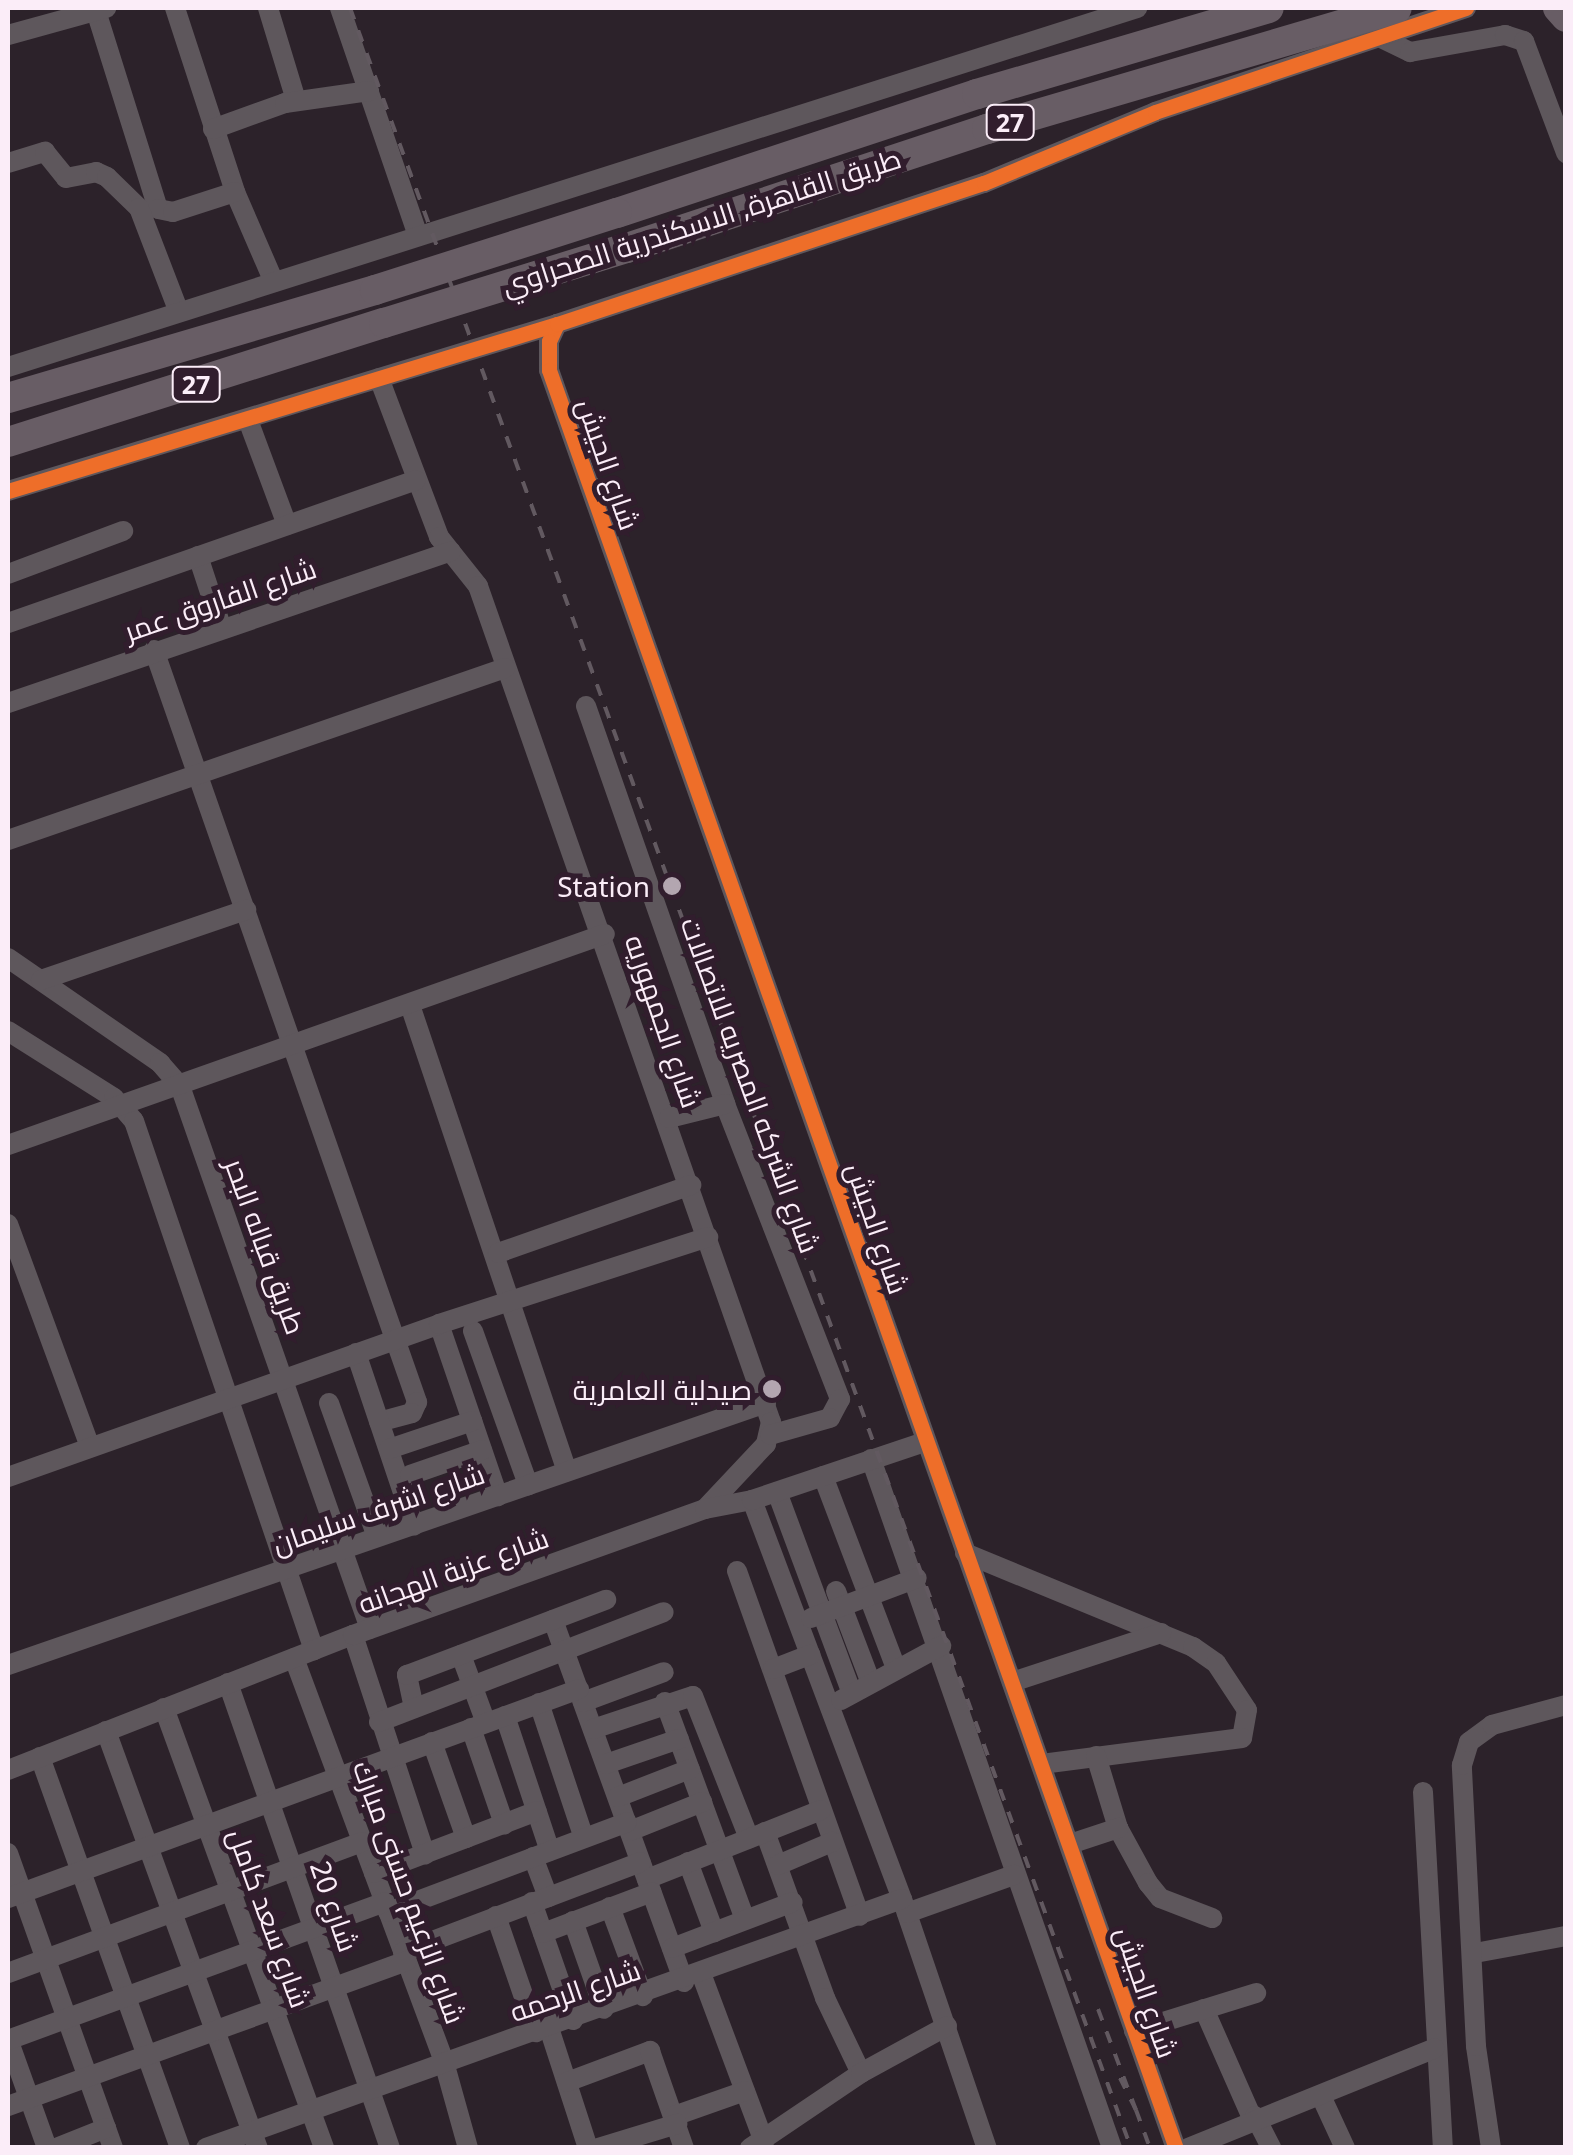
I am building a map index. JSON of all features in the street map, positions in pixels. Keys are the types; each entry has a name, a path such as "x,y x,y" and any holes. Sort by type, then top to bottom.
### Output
{"highway":[{"name":"طريق القاهرة, الاسكندرية الصحراوي","path":"8,398 376,290 977,94 1269,8"},
{"name":"طريق القاهرة, الاسكندرية الصحراوي","path":"8,442 627,248 987,128 1397,8"},
{"path":"1558,8 1566,17"}],"street":[{"path":"175,8 235,192 274,282"},
{"path":"268,8 296,100"},
{"path":"340,8 418,236"},
{"path":"8,491 557,324 984,183 1155,112 1466,8"},
{"path":"8,33 102,9 158,208 173,212 235,192"},
{"path":"8,367 1101,12 1129,9"},
{"path":"1375,36 1410,52 1505,35 1524,41 1566,153"},
{"path":"213,128 296,100 369,91"},
{"path":"8,162 45,152 66,178 96,172 108,178 139,208 179,312"},
{"name":"شارع الجيش","path":"557,324 549,341 550,370 924,1442 1176,2148"},
{"name":"شارع الجمهوريه","path":"379,378 439,537 474,576 606,934 766,1403 770,1436"},
{"path":"248,420 287,525"},
{"path":"8,624 416,480"},
{"path":"8,574 123,531"},
{"name":"شارع الفاروق عمر","path":"8,703 221,626 452,551"},
{"path":"198,556 221,626"},
{"path":"154,650 397,1339 417,1406 380,1422"},
{"path":"8,840 505,668"},
{"name":"شارع الشركه المصريه للاتصالات","path":"586,706 725,1104 840,1399 830,1418 770,1436"},
{"path":"40,980 246,910"},
{"path":"8,1145 606,934"},
{"name":"طريق قباله البحر","path":"8,958 160,1064 180,1086 343,1549 378,1722 425,1854"},
{"path":"410,1005 514,1299 513,1314 568,1472"},
{"path":"8,1031 122,1105 134,1121 286,1569 304,1654"},
{"path":"669,1118 725,1104"},
{"path":"498,1253 691,1184"},
{"path":"8,1224 90,1447"},
{"path":"8,1477 439,1324 708,1237"},
{"path":"439,1324 498,1496"},
{"path":"474,1331 528,1485"},
{"path":"356,1353 414,1524"},
{"path":"329,1403 377,1537"},
{"name":"شارع اشرف سليمان","path":"8,1665 766,1403"},
{"path":"389,1450 472,1421"},
{"path":"705,1509 770,1436"},
{"name":"شارع عزبة الهجانه","path":"8,1770 362,1632 705,1509 752,1500 924,1442"},
{"path":"410,1475 482,1450"},
{"path":"870,1459 941,1646 948,1694 1112,2148"},
{"path":"823,1476 896,1668"},
{"path":"777,1492 871,1683"},
{"path":"752,1500 905,1906 987,2148"},
{"path":"965,1552 1162,1634 1216,1663 1247,1710 1248,1732 1237,1740 1042,1764"},
{"path":"737,1571 860,1916"},
{"path":"798,1622 834,1604 870,1599 917,1578"},
{"path":"414,1708 407,1675 606,1600"},
{"path":"834,1604 852,1694"},
{"path":"378,1722 664,1612"},
{"path":"553,1620 672,1948 693,1979 745,2091 757,2144 861,2073 947,2026"},
{"path":"1012,1682 1162,1634"},
{"path":"830,1707 941,1646"},
{"name":"شارع الزعيم حسنى مبارك","path":"304,1654 338,1777 444,2062 468,2148"},
{"path":"773,1668 810,1654"},
{"path":"461,1655 487,1722 537,1811 542,1854 542,1932 573,2020"},
{"path":"14,1896 539,1704 664,1672"},
{"name":"شارع 20","path":"228,1683 390,2148"},
{"path":"593,1729 665,1702 695,1698 757,1835 778,1865 825,1998 861,2073"},
{"path":"665,1702 745,1920"},
{"path":"539,1704 584,1838"},
{"path":"1491,2148 1476,2046 1475,1953 1462,1765 1469,1742 1492,1725 1566,1705"},
{"name":"شارع سعد كامل","path":"164,1708 324,2148"},
{"path":"487,1722 504,1824"},
{"path":"106,1731 255,2139"},
{"path":"606,1764 678,1738"},
{"path":"432,1742 466,1838"},
{"path":"1096,1756 1118,1828 1160,1898 1212,1918"},
{"path":"40,1757 180,2148"},
{"path":"618,1797 690,1769"},
{"path":"1423,1792 1443,2148"},
{"path":"47,2148 8,2040 314,1928 702,1802"},
{"path":"8,2106 334,1988 496,1916 540,1900 647,1877 821,1810"},
{"path":"374,1873 537,1811"},
{"path":"1070,1844 1118,1828"},
{"path":"8,1973 362,1842"},
{"path":"778,1865 832,1842"},
{"path":"8,1853 14,1896 45,1959 109,2138 56,2148"},
{"path":"688,1862 714,1932"},
{"name":"شارع الرحمه","path":"206,2148 255,2139 310,2110 693,1979 860,1916 1014,1875"},
{"path":"542,1932 610,1907 647,1877"},
{"path":"672,1948 792,1902"},
{"path":"610,1907 643,1996"},
{"path":"496,1916 566,2082 588,2148"},
{"path":"573,1921 604,2009"},
{"path":"1475,1953 1566,1936"},
{"path":"1134,2031 1256,1992"},
{"path":"1204,2009 1271,2148"},
{"path":"1188,2148 1253,2117 1320,2096 1435,2048"},
{"path":"566,2082 650,2051 684,2148"},
{"path":"598,2148 745,2091"},
{"path":"1320,2096 1345,2148"}],"railway":[{"path":"350,8 1131,2148"},
{"path":"1098,2009 1136,2110 1115,2068"},
{"path":"1136,2110 1150,2148"}],"cycle path":[{"path":"8,491 557,324 984,183 1155,112 1466,8"},
{"path":"557,324 549,341 549,370 1176,2148"}],"place":[{"name":"Station","path":"672,886"},
{"name":"صيدلية العامرية","path":"772,1389"}]}
